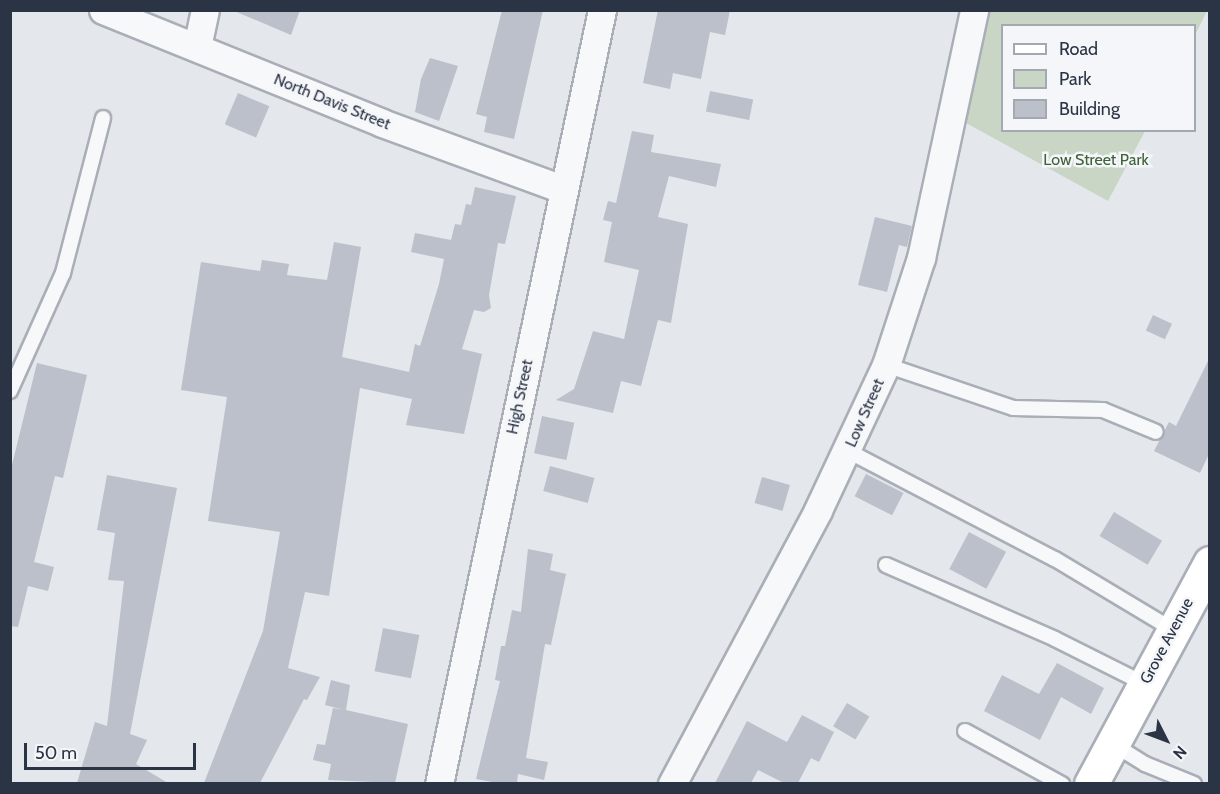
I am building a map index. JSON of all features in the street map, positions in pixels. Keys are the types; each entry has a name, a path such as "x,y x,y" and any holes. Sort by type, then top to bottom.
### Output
{"main road":[{"name":"Grove Avenue","path":"1091,783 1209,563"}],"street":[{"name":"North Davis Street","path":"103,10 382,123 562,189"},
{"path":"197,47 205,10"},
{"name":"High Street","path":"439,783 562,189 602,10"},
{"name":"Low Street","path":"672,783 848,451 886,366 921,258 974,10"}],"lane":[{"path":"10,390 63,273 103,118"},
{"path":"886,366 1013,408 1103,410 1156,432"},
{"path":"848,451 1055,559 1173,630"},
{"path":"886,565 1054,639 1144,684"},
{"path":"965,731 1062,783"},
{"path":"1113,744 1145,764 1194,783"}],"green space":[{"name":"Low Street Park","path":"990,11 1207,11 1196,33 1196,24 1001,24 1001,132 1144,132 1108,201 966,123"}],"building":[{"path":"232,10 300,10 291,35"},
{"path":"502,10 543,10 514,139 484,132 487,117 476,114"},
{"path":"658,10 730,10 725,35 710,32 701,79 673,73 670,89 643,83"},
{"path":"430,58 458,66 439,121 415,112 421,79"},
{"path":"710,91 753,99 749,120 706,112"},
{"path":"238,93 269,106 256,138 225,124"},
{"path":"632,131 654,135 651,152 721,164 716,187 669,176 658,217 688,224 671,323 658,320 641,386 621,381 613,413 556,400 574,389 593,331 624,339 639,270 604,262 612,222 603,220 608,201 616,203"},
{"path":"475,187 516,196 505,244 498,243 489,295 491,308 484,312 474,310 462,349 482,354 464,434 406,425 412,399 360,388 329,596 305,592 288,668 320,677 307,700 304,699 260,783 204,783 263,631 280,532 208,521 227,397 181,390 201,262 260,271 262,260 289,264 287,275 327,280 334,242 361,247 342,357 409,372 415,344 420,346 439,284 444,259 411,252 415,233 451,240 455,224 461,225 466,204 471,205"},
{"path":"875,217 912,226 907,247 899,245 887,292 858,285"},
{"path":"1153,315 1172,324 1165,339 1146,330"},
{"path":"1209,359 1209,454 1200,473 1154,451 1169,422 1176,426"},
{"path":"37,363 87,375 63,478 55,476 34,562 54,567 48,591 28,586 18,627 10,626 10,473"},
{"path":"542,416 574,423 566,460 534,453"},
{"path":"550,466 594,478 588,503 543,491"},
{"path":"866,474 903,493 892,515 855,496"},
{"path":"107,475 177,488 130,734 147,740 136,764 168,783 77,783 95,722 107,726 124,581 108,580 115,533 97,530"},
{"path":"762,477 790,485 782,511 755,503"},
{"path":"1114,512 1162,541 1148,565 1100,536"},
{"path":"969,532 1006,552 986,589 949,569"},
{"path":"528,549 553,554 550,570 566,574 551,645 545,644 526,758 548,762 544,780 518,774 517,783 498,783 476,779 500,681 495,680 501,646 505,646 512,610 521,612"},
{"path":"383,628 419,635 411,678 375,671"},
{"path":"1057,663 1104,688 1091,714 1061,697 1040,740 984,711 1002,675 1039,694"},
{"path":"331,680 350,685 346,710 408,724 395,783 328,780 331,764 313,760 317,744 325,745 333,708 344,710 325,705"},
{"path":"847,703 869,716 855,740 833,726"},
{"path":"802,715 834,732 819,762 811,758 798,783 784,783 758,770 751,783 715,783 747,721 787,742"}]}
